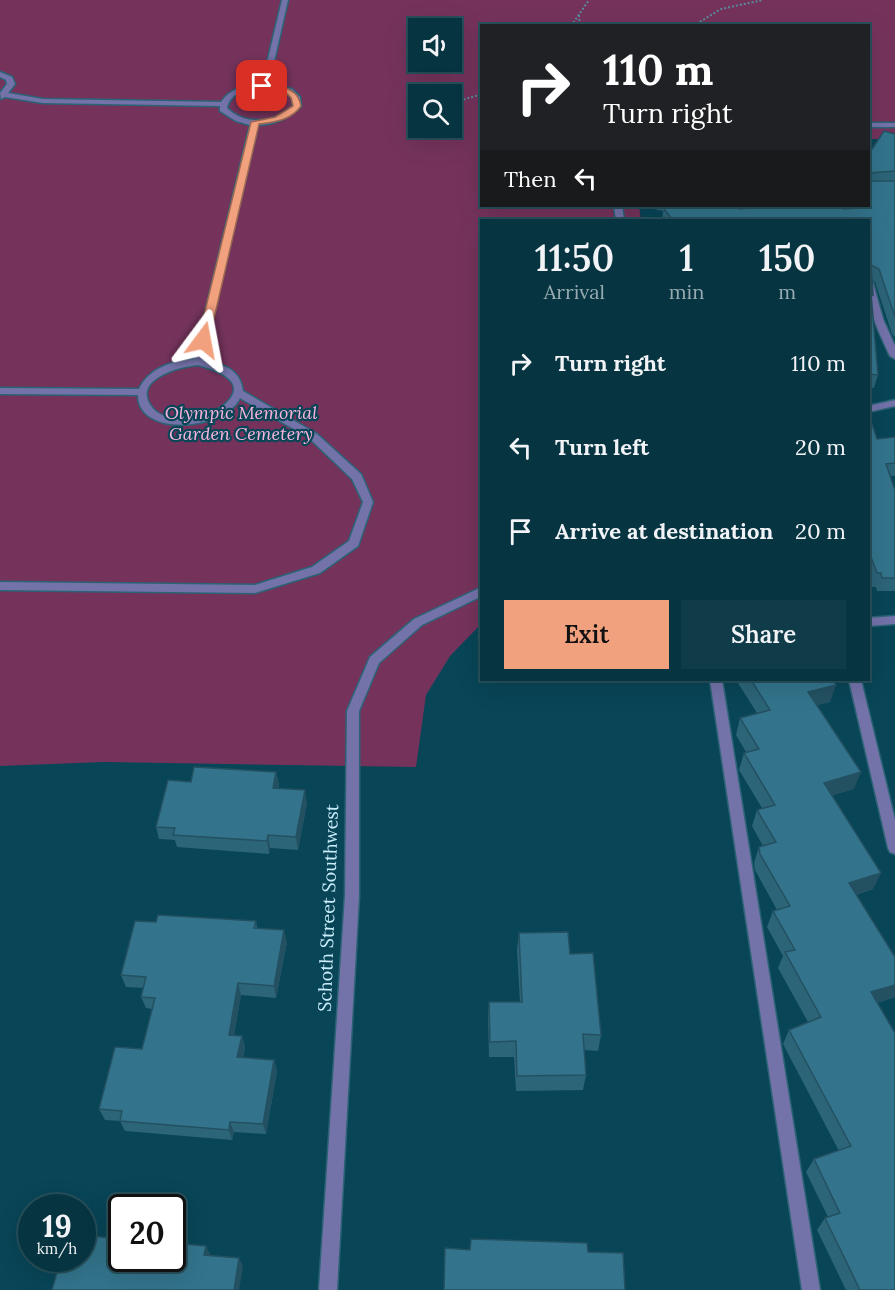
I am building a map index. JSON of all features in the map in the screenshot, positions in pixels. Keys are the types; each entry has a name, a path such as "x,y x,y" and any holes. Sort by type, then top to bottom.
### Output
{"street":[{"path":"265,86 285,0"},
{"path":"0,74 11,84 2,97 43,101 223,104"},
{"path":"265,86 289,91 296,97 297,106 292,112 278,119 255,122 228,114 223,104 228,97 241,90 265,86"},
{"path":"198,362 255,122"},
{"path":"870,125 895,125"},
{"path":"870,290 878,319 895,356"},
{"path":"198,362 223,367 233,374 239,383 239,393 234,402 220,414 199,421 184,422 157,416 144,401 143,392 155,375 166,369 198,362"},
{"path":"0,391 143,392"},
{"path":"0,586 255,589 316,570 354,543 368,502 357,477 313,436 239,393"},
{"path":"870,409 895,403"},
{"name":"Schoth Street Southwest","path":"328,1290 352,896 353,711 374,660 417,622 480,592"},
{"path":"870,622 895,620"},
{"path":"716,681 812,1290"},
{"path":"855,681 895,848"}],"path":[{"path":"572,24 589,0"},
{"path":"696,24 721,9 763,0"},
{"path":"580,14 580,24"},
{"path":"462,101 480,95"}],"green space":[{"name":"Olympic Memorial Garden Cemetery","path":"0,0 895,0 895,139 870,139 870,24 480,24 480,207 639,207 641,219 480,219 480,625 450,656 426,695 416,767 104,762 0,766"}],"building":[{"path":"884,131 895,134 895,171 870,173 870,152"},
{"path":"870,177 871,181 895,181 895,317 879,269 871,265 873,295 871,294 878,375 870,374 870,219 672,219 664,209 665,207 870,207"},
{"path":"870,424 872,424 877,439 895,437 895,463 886,464 895,490 895,578 882,578 881,573 877,573 870,554"},
{"path":"752,681 834,681 836,685 808,692 861,772 824,783 881,873 849,883 895,957 895,985 871,992 895,1033 895,1290 860,1290 825,1218 840,1213 814,1159 851,1146 789,1030 821,1017 785,952 795,950 773,911 790,906 760,854 759,847 776,842 757,810 775,805 744,753 759,749 740,718 770,710"},
{"path":"194,767 276,772 273,788 305,790 296,837 268,835 267,841 173,835 175,828 156,827 168,780 191,782"},
{"path":"158,915 256,921 254,928 284,930 274,986 238,983 229,1035 242,1036 237,1057 274,1060 263,1124 230,1122 229,1130 120,1121 122,1111 99,1109 115,1047 142,1049 155,998 141,997 146,977 121,975 135,921 156,922"},
{"path":"568,932 570,954 593,953 601,1035 583,1034 586,1075 517,1076 516,1041 490,1042 489,1002 522,1002 519,933"},
{"path":"96,1236 108,1238 108,1272 186,1272 186,1244 206,1246 204,1255 239,1258 234,1290 52,1290 57,1272 96,1272"},
{"path":"471,1239 587,1243 588,1252 623,1253 625,1290 444,1290 445,1248 470,1250"}],"route":[{"path":"203,340 255,122 278,119 288,115 297,106 296,97 289,91 262,86"}]}
